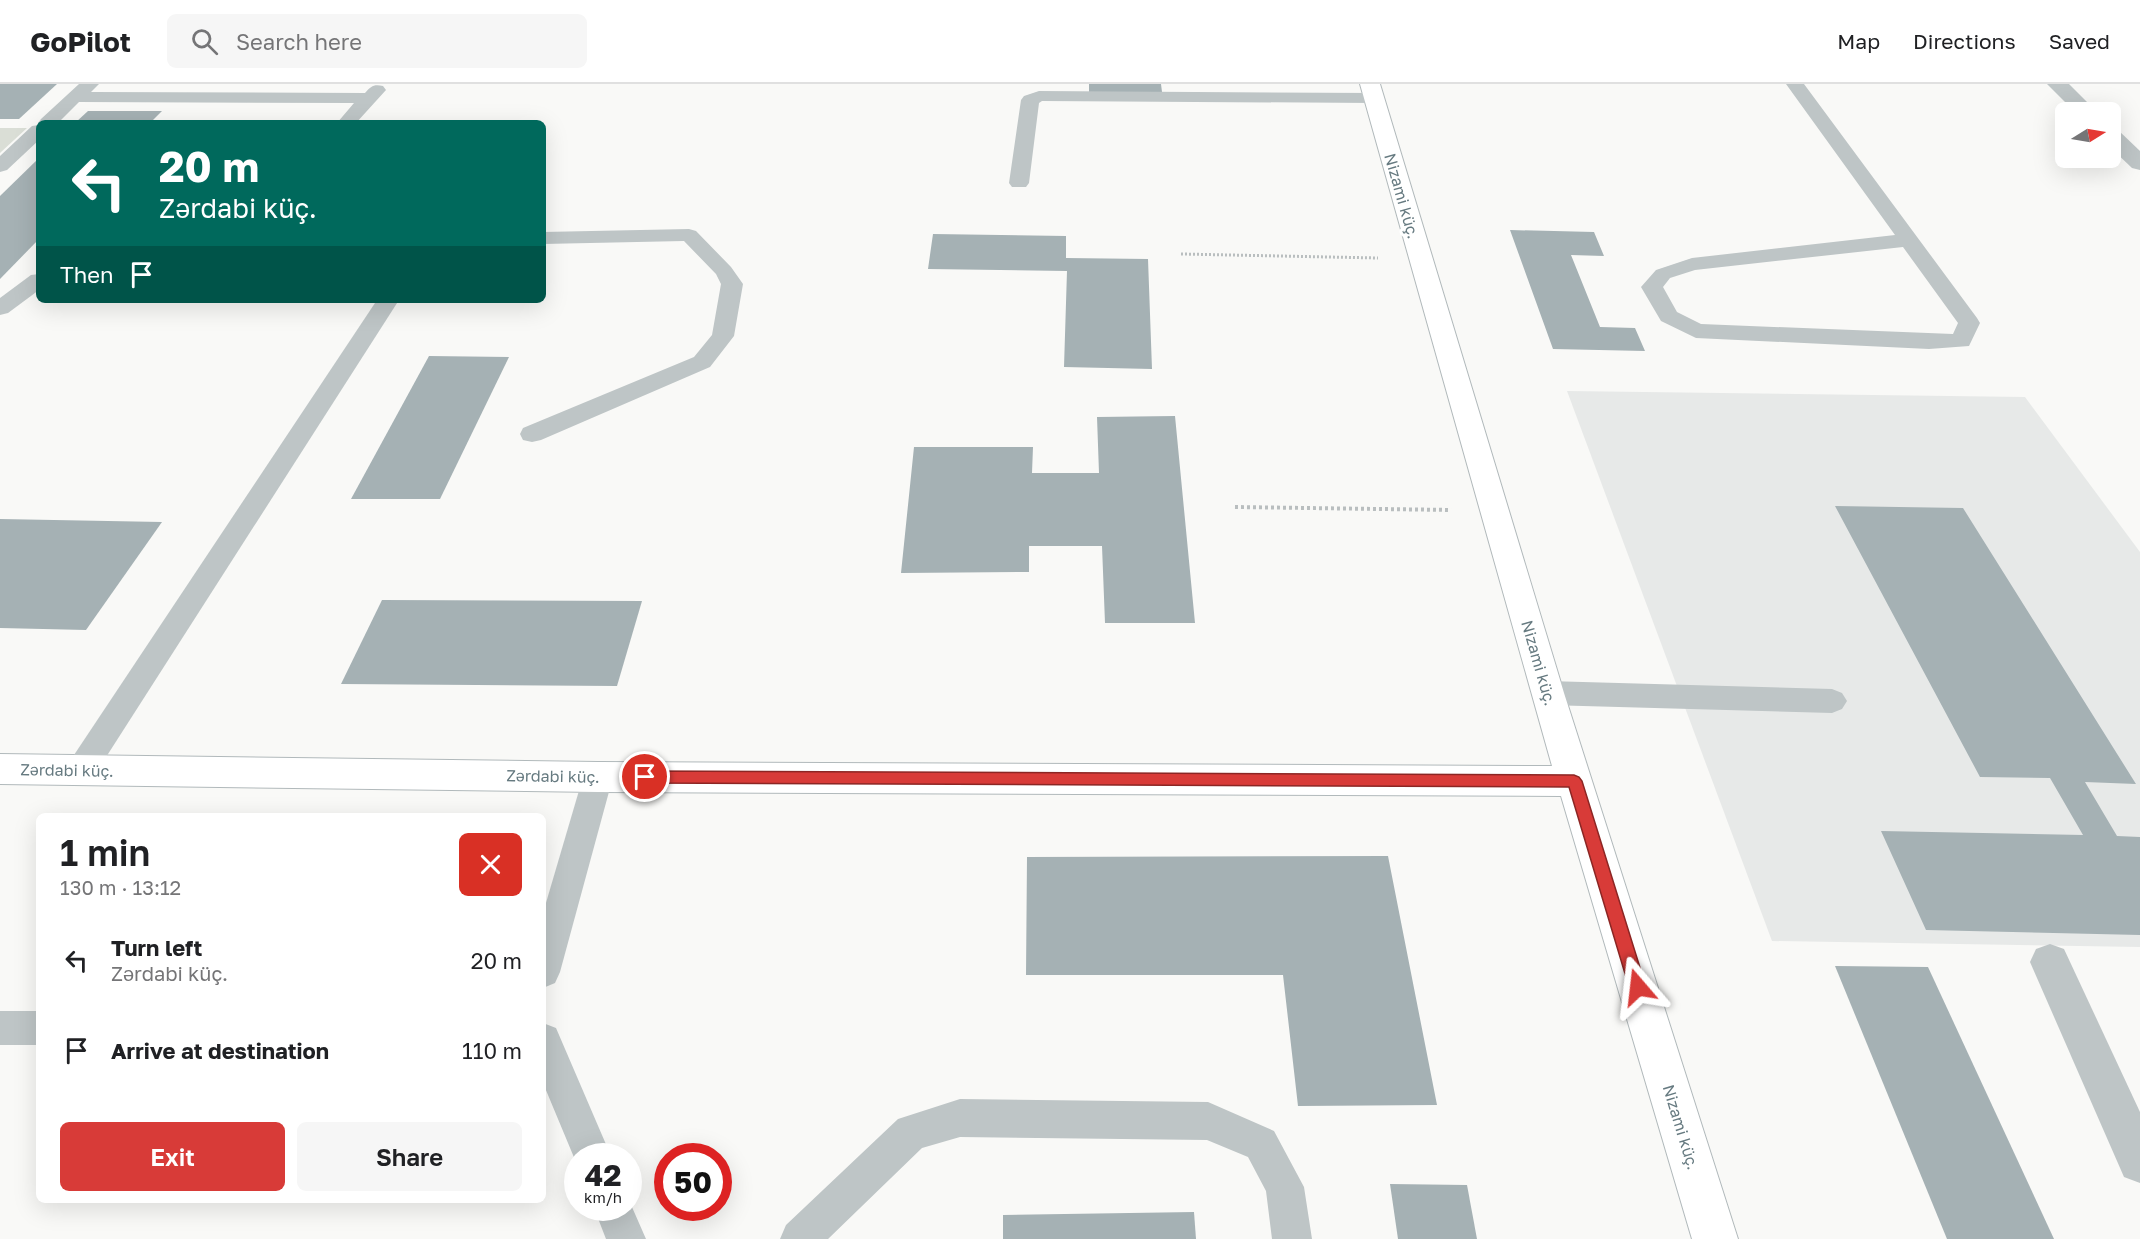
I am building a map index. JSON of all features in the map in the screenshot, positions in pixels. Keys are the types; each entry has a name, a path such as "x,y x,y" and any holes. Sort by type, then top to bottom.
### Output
{"main road":[{"name":"Nizami küç.","path":"1372,91 1547,693 1715,1239"},
{"name":"Zərdabi küç.","path":"0,769 598,777 1574,781"}],"street":[{"path":"2057,84 2076,102"},
{"path":"2121,145 2140,163"},
{"path":"2050,962 2140,1161"}],"lane":[{"path":"50,120 90,84"},
{"path":"1795,84 1909,240 1969,323 1960,341 1929,342 1696,331 1669,316 1652,287 1663,274 1692,264 1909,240"},
{"path":"75,97 131,99 377,91"},
{"path":"349,120 377,91"},
{"path":"1018,183 1030,100 1039,96 1372,91"},
{"path":"0,166 36,133"},
{"path":"532,434 702,362 723,336 732,284 724,271 689,235 546,237"},
{"path":"0,308 36,281"},
{"path":"81,770 386,303"},
{"path":"1547,693 1832,701"},
{"path":"546,961 598,777"},
{"path":"0,1028 36,1028"},
{"path":"546,1047 587,1143"},
{"path":"800,1239 911,1132 960,1118 1208,1121 1261,1144 1286,1186 1292,1239"},
{"path":"618,1221 626,1239"}],"path":[{"path":"1181,254 1421,258"},
{"path":"1235,507 1494,511"}],"shaded area":[{"path":"0,128 27,128 0,153"},
{"path":"1567,391 2025,397 2140,552 2140,947 1772,941"}],"building":[{"path":"0,84 57,84 19,119 0,119"},
{"path":"1089,84 1161,84 1162,92 1089,93"},
{"path":"88,111 162,111 153,120 78,120"},
{"path":"36,161 36,242 0,279 0,196"},
{"path":"1510,230 1594,232 1604,256 1571,255 1600,327 1635,328 1645,351 1553,349"},
{"path":"933,234 1066,236 1066,258 1148,259 1152,369 1064,367 1067,271 928,269"},
{"path":"429,356 509,357 440,499 351,499"},
{"path":"1175,416 1195,623 1105,623 1102,546 1029,546 1029,572 901,573 914,447 1033,447 1032,473 1099,473 1097,417"},
{"path":"1835,506 1963,508 2136,784 2085,782 2117,836 2140,837 2140,935 1926,930 1881,831 2083,835 2050,778 1980,777"},
{"path":"0,519 162,522 86,630 0,628"},
{"path":"382,600 642,601 617,686 341,684"},
{"path":"1388,856 1437,1105 1298,1106 1283,975 1026,975 1027,857"},
{"path":"1835,966 1928,967 2054,1239 1947,1239"},
{"path":"1390,1184 1467,1185 1477,1239 1398,1239"},
{"path":"1194,1212 1196,1239 1003,1239 1003,1215"}],"route":[{"path":"645,777 1574,781 1638,987"}]}
